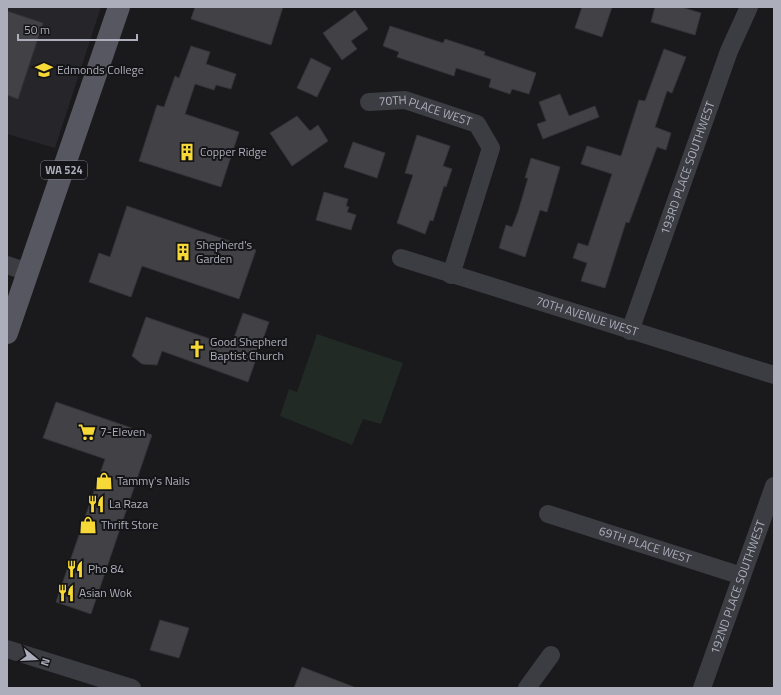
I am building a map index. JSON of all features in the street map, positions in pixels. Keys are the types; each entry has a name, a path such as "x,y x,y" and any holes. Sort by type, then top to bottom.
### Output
{"main road":[{"name":"WA 524","path":"7,332 120,7"}],"street":[{"name":"193RD PLACE SOUTHWEST","path":"630,331 729,51 750,7"},
{"name":"70TH PLACE WEST","path":"369,102 405,100 477,124 491,148 451,275"},
{"name":"70TH AVENUE WEST","path":"401,258 451,275 774,375"},
{"path":"7,266 28,272"},
{"name":"192ND PLACE SOUTHWEST","path":"702,688 774,486"},
{"name":"69TH PLACE WEST","path":"548,514 742,576"},
{"path":"7,649 132,688"},
{"path":"527,688 551,655"}],"shaded area":[{"name":"Edmonds College","path":"7,7 101,7 55,148 7,134"},
{"path":"317,334 403,363 381,424 363,419 352,445 280,416 289,389 297,392"}],"building":[{"path":"195,7 283,7 271,45 191,19"},
{"path":"582,7 612,7 602,37 575,28"},
{"path":"655,7 681,7 701,13 695,35 651,22"},
{"path":"355,10 368,29 351,41 357,49 342,60 323,33"},
{"path":"7,11 43,23 18,99 7,95"},
{"path":"390,26 443,43 445,39 485,52 484,55 536,73 529,94 512,89 510,94 489,87 491,79 456,68 454,76 397,57 399,52 383,46"},
{"name":"Copper Ridge","path":"191,46 210,52 206,64 236,74 231,89 216,85 214,90 195,84 185,114 239,132 221,187 139,161 157,105 164,107 175,76 179,78"},
{"path":"664,49 686,57 672,93 667,91 655,127 671,133 666,150 657,147 629,223 626,222 605,288 581,281 587,263 573,258 578,243 588,246 612,174 581,164 587,146 621,156 639,100 645,101"},
{"path":"311,58 331,68 317,97 297,88"},
{"path":"560,94 569,116 595,106 599,117 543,139 537,124 546,121 539,102"},
{"path":"297,116 310,131 318,125 328,141 292,166 270,133"},
{"path":"417,135 450,146 443,166 452,169 446,187 444,186 433,221 430,220 425,234 397,223 413,175 405,173"},
{"path":"353,142 385,153 377,178 344,167"},
{"path":"531,158 560,167 547,212 540,210 525,257 499,248 506,225 512,227 518,212 528,178 525,178"},
{"path":"324,192 348,199 346,206 349,207 347,212 356,215 351,230 316,220"},
{"name":"Shepherd's Garden","path":"127,206 256,250 239,299 142,266 131,297 89,282 99,253 110,257"},
{"name":"Good Shepherd Baptist Church","path":"243,313 269,322 248,382 162,351 157,365 142,364 132,356 146,317 231,346"},
{"path":"56,402 152,435 91,614 56,602 105,459 43,438"},
{"path":"160,620 189,628 179,658 150,650"},
{"path":"302,667 354,687 354,688 294,688"}],"place":[{"name":"Edmonds College","path":"44,70"},
{"name":"Copper Ridge","path":"187,152"},
{"name":"Shepherd's Garden","path":"183,252"},
{"name":"Good Shepherd Baptist Church","path":"197,349"},
{"name":"7-Eleven","path":"87,432"},
{"name":"Tammy's Nails","path":"104,481"},
{"name":"La Raza","path":"96,504"},
{"name":"Thrift Store","path":"88,525"},
{"name":"Pho 84","path":"75,569"},
{"name":"Asian Wok","path":"66,593"}]}
